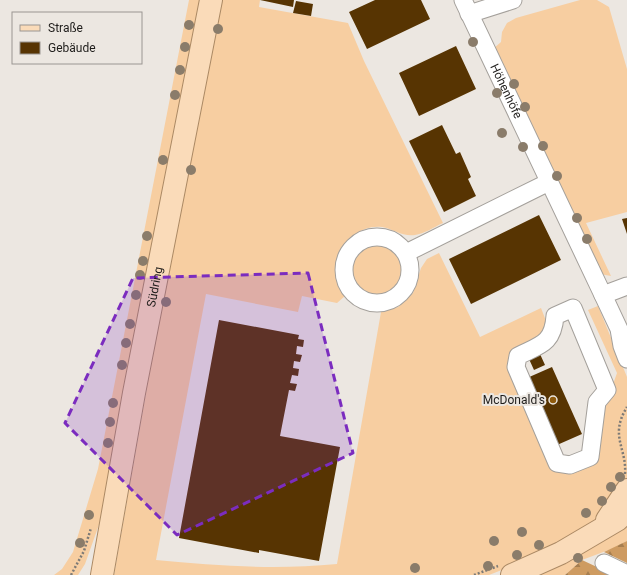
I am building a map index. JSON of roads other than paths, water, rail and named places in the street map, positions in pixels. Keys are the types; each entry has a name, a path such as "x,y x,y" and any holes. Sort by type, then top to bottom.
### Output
{"main road":[{"name":"Südring","path":"102,575 211,0"},
{"path":"601,527 625,485"},
{"path":"507,569 561,553 601,527 617,520 627,511"},
{"path":"86,575 112,516"}],"street":[{"path":"466,7 513,0"},
{"name":"Höhenhöfe","path":"466,7 623,334 622,346 627,359"},
{"path":"406,253 549,182"},
{"path":"603,295 627,286"},
{"path":"573,308 607,390 597,402 590,457 570,465 557,463 516,367 518,356 545,343 554,328 555,316 573,308"},
{"path":"604,563 627,574"}],"place":[{"name":"McDonald's","path":"553,400"}]}
